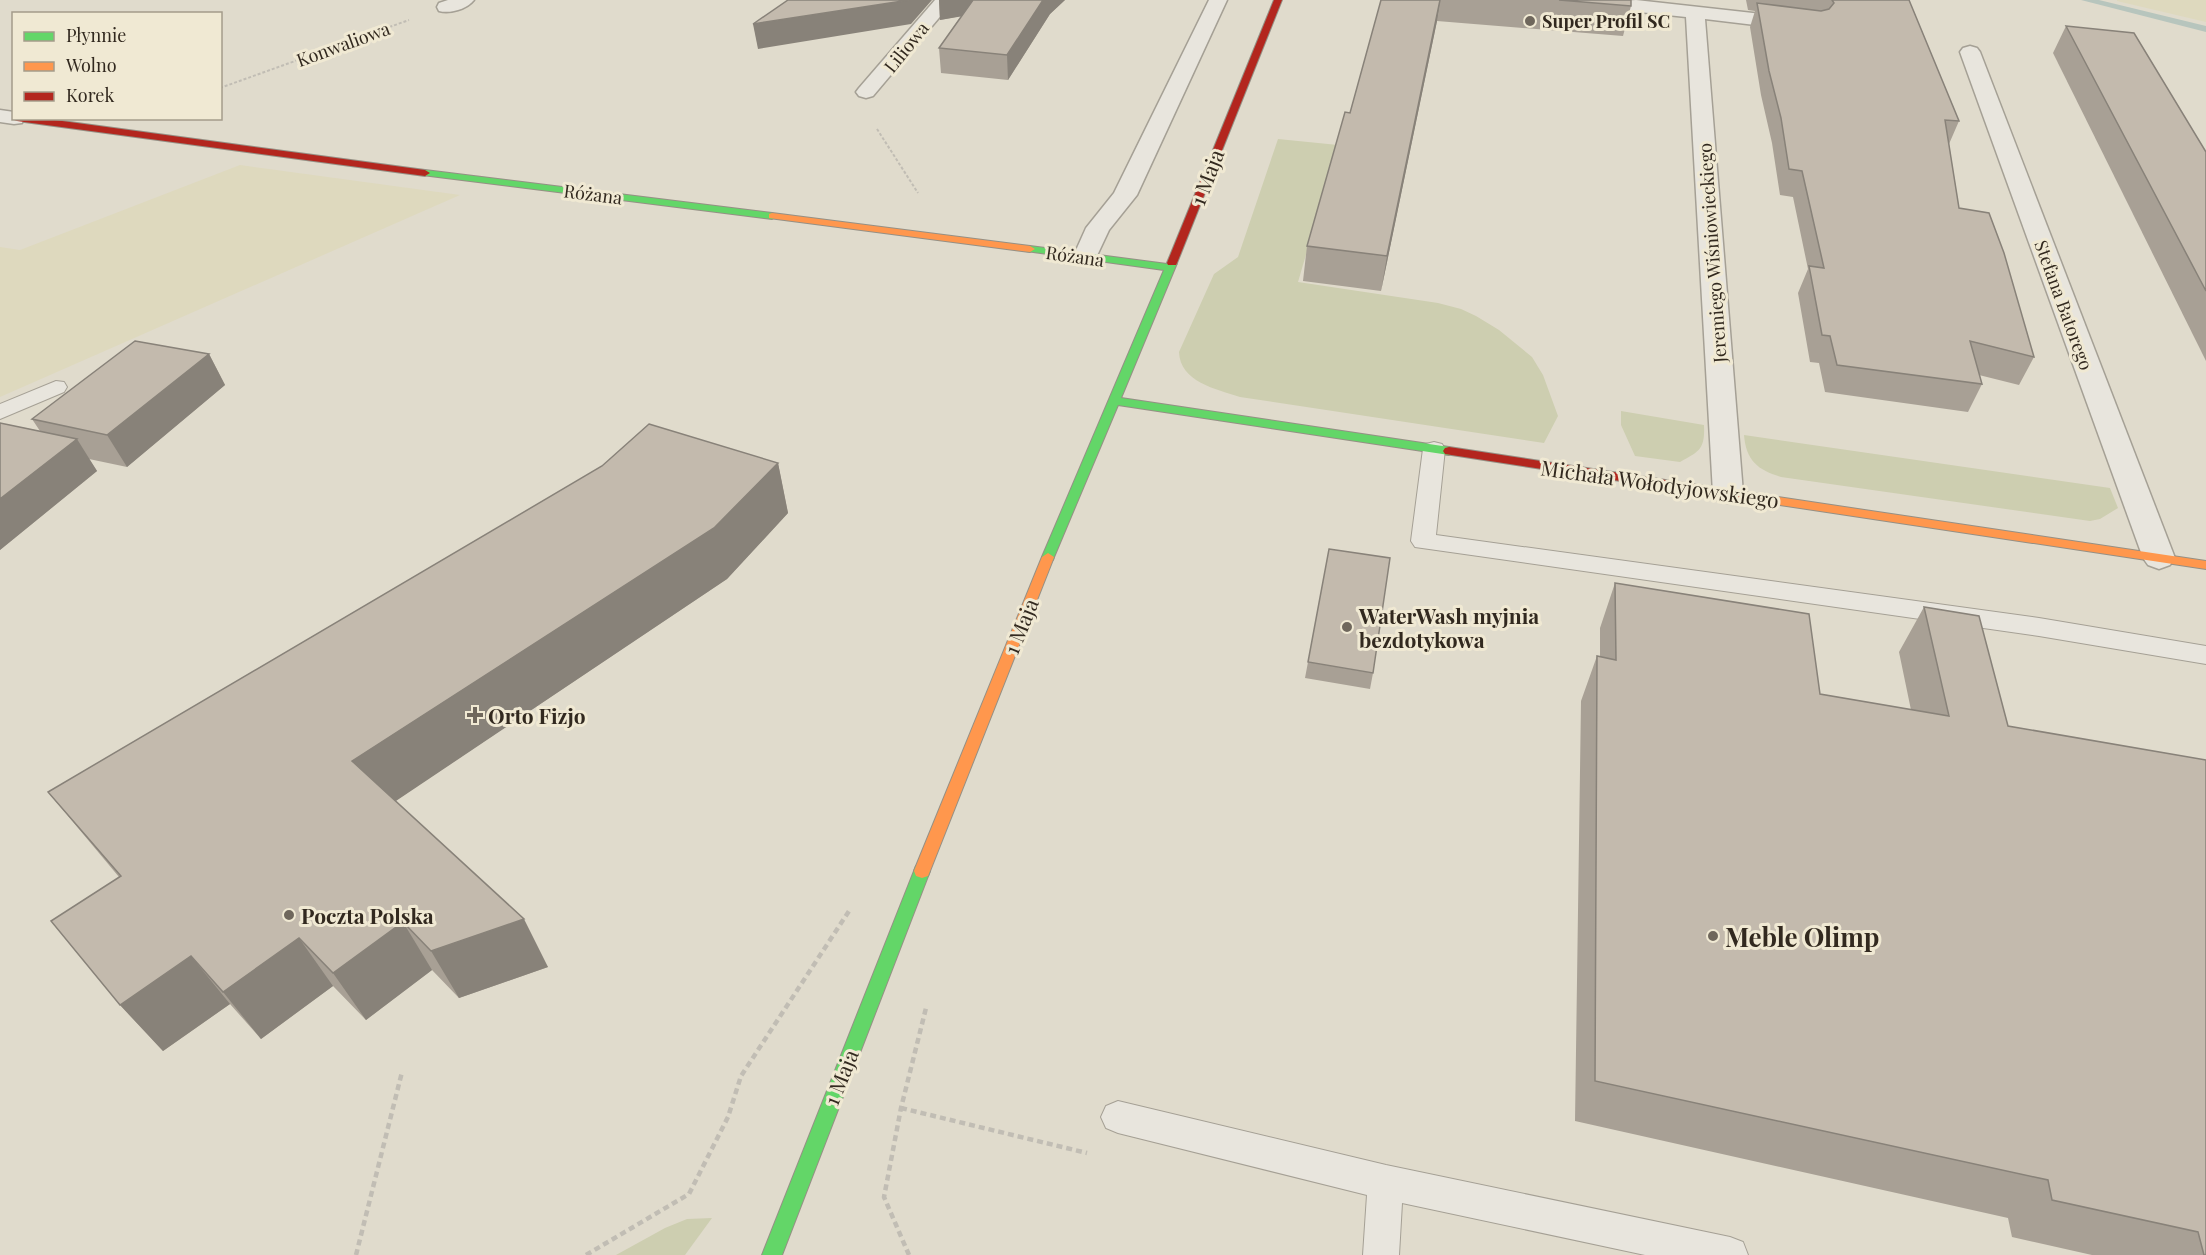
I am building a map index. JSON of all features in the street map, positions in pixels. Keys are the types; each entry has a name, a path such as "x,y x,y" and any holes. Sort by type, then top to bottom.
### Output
{"street":[{"path":"446,7 465,0"},
{"name":"Liliowa","path":"866,92 945,0"},
{"path":"1085,257 1098,228 1125,195 1218,0"},
{"name":"1 Maja","path":"772,1255 975,735 1074,493 1115,401 1278,0"},
{"path":"1630,5 1813,26"},
{"name":"Jeremiego Wiśniowieckiego","path":"1695,13 1728,493"},
{"name":"Stefana Batorego","path":"1970,52 2159,558"},
{"name":"Różana","path":"30,120 635,200 908,231 1168,267"},
{"name":"Michała Wołodyjowskiego","path":"1115,401 2206,565"}],"lane":[{"path":"0,412 56,387"},
{"path":"1434,449 1423,541 2039,627 2206,656"},
{"path":"1118,1117 1386,1182 1730,1255"},
{"path":"1381,1255 1386,1182"}],"path":[{"name":"Konwaliowa","path":"222,87 446,7"},
{"path":"866,92 861,99 862,106 918,190 908,231"},
{"path":"586,1255 689,1194 728,1117 741,1076 851,908"},
{"path":"356,1255 402,1072"},
{"path":"901,1108 1107,1158 1118,1117"},
{"path":"884,1197 909,1255"}],"shaded area":[{"path":"2206,0 2206,22 2117,1"},
{"path":"240,165 460,195 0,397 0,247 20,250"}],"green space":[{"path":"1278,139 1338,145 1298,282 1438,303 1461,309 1499,330 1532,357 1543,375 1558,416 1544,443 1240,397 1201,383 1186,371 1179,352 1214,274 1238,257"},
{"path":"1621,411 1704,425 1702,444 1697,452 1680,462 1635,456 1621,425"},
{"path":"1744,435 2110,488 2118,508 2100,519 2090,521 1781,477 1766,471 1755,463 1747,452"},
{"path":"712,1218 685,1255 616,1255 665,1228 687,1219"}],"building":[{"path":"788,0 909,0 753,24"},
{"path":"973,0 1043,0 1007,55 939,48"},
{"path":"1381,0 1440,0 1387,256 1307,246 1345,112 1350,113"},
{"path":"1559,0 1631,0 1631,6"},
{"path":"1832,0 1909,0 1959,121 1945,120 1959,208 1989,213 2004,253 2034,357 1970,341 1982,384 1837,365 1830,336 1822,335 1809,266 1824,268 1802,171 1789,169 1757,3 1821,11 1829,9 1834,3"},
{"path":"2066,26 2134,33 2206,152 2206,291"},
{"path":"135,341 209,354 107,435 32,419"},
{"path":"0,423 77,439 0,499"},
{"path":"649,424 778,463 714,528 352,761 524,919 431,951 403,922 333,973 299,938 223,992 191,956 120,1005 51,921 121,876 48,792 602,466"},
{"name":"WaterWash myjnia bezdotykowa","path":"1329,549 1390,558 1373,673 1308,662"},
{"path":"1615,583 1809,614 1820,694 1949,716 1924,607 1979,616 2008,726 2206,760 2206,1255 2204,1255 2198,1232 2052,1200 2048,1180 1595,1081 1597,656 1616,660"}],"waterway":[{"path":"2086,0 2206,29"}],"traffic: fast":[{"path":"425,173 772,216"},
{"path":"1030,249 1168,267"},
{"path":"1048,557 1172,263"},
{"path":"1115,401 1449,451"},
{"path":"772,1255 922,871"}],"traffic: slow":[{"path":"772,216 1030,249"},
{"path":"1764,499 2206,565"},
{"path":"922,871 1048,557"}],"traffic: jam":[{"path":"1172,263 1278,0"},
{"path":"32,120 425,173"},
{"path":"1449,451 1764,499"}],"place":[{"name":"Super Profil SC","path":"1530,21"},
{"name":"WaterWash myjnia bezdotykowa","path":"1347,627"},
{"name":"Orto Fizjo","path":"475,715"},
{"name":"Poczta Polska","path":"289,915"},
{"name":"Meble Olimp","path":"1713,936"}]}
